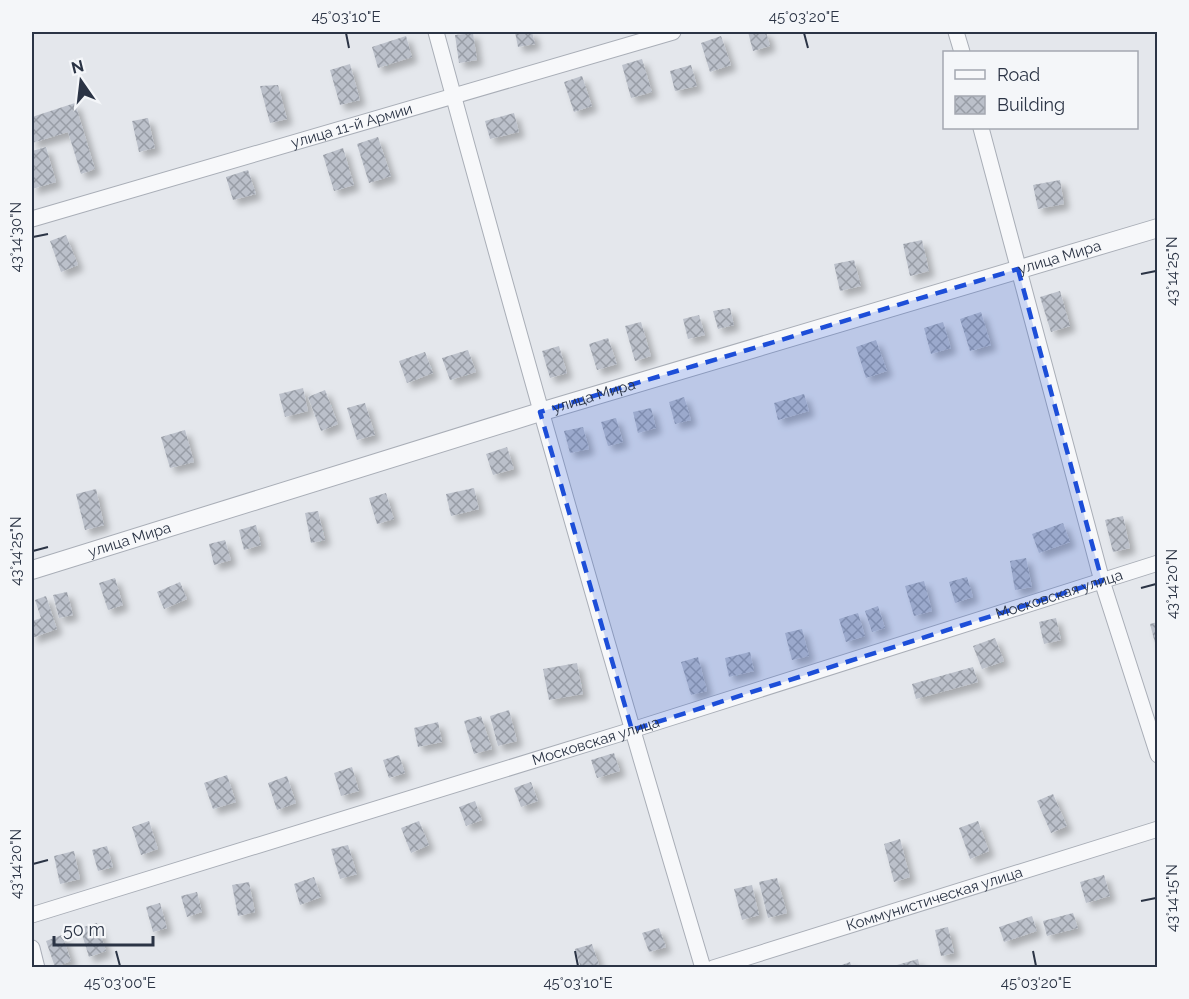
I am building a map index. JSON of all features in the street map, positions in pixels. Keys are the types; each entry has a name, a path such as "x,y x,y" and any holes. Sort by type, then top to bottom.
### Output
{"street":[{"path":"435,32 540,412 704,968"},
{"name":"улица 11-й Армии","path":"32,219 673,32"},
{"path":"956,32 962,51"},
{"path":"981,129 1102,581 1158,755"},
{"name":"улица Мира","path":"32,570 540,412 1158,228"},
{"name":"Московская улица","path":"32,915 632,730 1158,563"},
{"name":"Коммунистическая улица","path":"713,968 1158,829"},
{"path":"32,948 37,968"}],"highlighted area":[{"path":"1018,269 1102,581 632,730 540,412"}],"building":[{"path":"515,32 532,32 535,44 518,47"},
{"path":"748,32 766,32 770,46 753,51"},
{"path":"473,33 477,60 459,63 455,35"},
{"path":"406,36 412,57 378,68 372,47"},
{"path":"721,36 731,65 710,72 701,43"},
{"path":"642,59 652,92 631,98 622,65"},
{"path":"350,64 360,100 340,105 330,70"},
{"path":"691,65 697,86 675,91 670,71"},
{"path":"582,76 592,106 574,112 564,82"},
{"path":"278,85 287,119 270,123 260,86"},
{"path":"75,103 95,169 81,174 68,132 32,143 32,117"},
{"path":"514,113 519,132 490,139 485,121"},
{"path":"148,118 155,148 139,152 132,121"},
{"path":"378,137 391,176 369,183 357,144"},
{"path":"46,147 56,182 32,189 32,151"},
{"path":"343,148 354,185 334,191 323,155"},
{"path":"248,170 256,194 233,200 226,177"},
{"path":"1060,180 1064,204 1038,209 1033,185"},
{"path":"66,235 78,265 61,272 50,241"},
{"path":"922,240 929,271 910,276 903,244"},
{"path":"854,260 861,286 840,291 834,264"},
{"path":"1060,291 1070,326 1051,332 1040,297"},
{"path":"730,308 734,325 718,329 713,311"},
{"path":"981,312 991,345 970,351 960,319"},
{"path":"699,315 705,335 688,339 683,319"},
{"path":"641,322 651,356 635,361 625,326"},
{"path":"943,322 951,348 931,354 924,328"},
{"path":"608,338 617,364 597,370 589,344"},
{"path":"876,340 887,371 866,378 856,347"},
{"path":"559,346 567,373 550,378 542,351"},
{"path":"468,350 476,372 450,380 442,358"},
{"path":"425,352 433,373 407,383 399,361"},
{"path":"303,388 308,411 285,417 279,394"},
{"path":"325,390 338,424 321,431 308,397"},
{"path":"804,394 809,411 778,420 774,403"},
{"path":"684,397 691,420 675,424 669,402"},
{"path":"365,403 375,435 357,440 347,408"},
{"path":"651,408 656,428 638,433 633,412"},
{"path":"616,418 623,442 608,446 601,422"},
{"path":"583,427 589,449 570,453 564,431"},
{"path":"185,430 194,462 170,468 161,437"},
{"path":"507,447 514,469 493,475 486,454"},
{"path":"474,488 479,509 451,516 446,494"},
{"path":"96,489 104,525 85,530 76,494"},
{"path":"386,493 394,519 377,524 369,498"},
{"path":"318,511 325,540 311,543 305,513"},
{"path":"1123,516 1130,548 1113,552 1105,520"},
{"path":"1063,523 1070,542 1039,553 1032,534"},
{"path":"256,525 261,545 244,550 239,530"},
{"path":"225,540 231,560 214,565 209,544"},
{"path":"1026,558 1032,587 1015,590 1010,561"},
{"path":"967,577 973,597 955,603 949,582"},
{"path":"115,578 123,605 108,610 99,583"},
{"path":"924,581 932,611 914,616 905,586"},
{"path":"180,582 187,599 164,609 157,592"},
{"path":"67,592 73,615 59,618 53,595"},
{"path":"46,596 57,629 32,638 32,621 41,618 35,600"},
{"path":"878,606 885,628 872,632 865,611"},
{"path":"858,613 865,636 846,642 839,619"},
{"path":"1056,618 1061,640 1044,644 1039,622"},
{"path":"1158,622 1158,646 1156,647 1150,624"},
{"path":"802,629 809,656 792,660 785,633"},
{"path":"995,638 1004,661 982,669 973,646"},
{"path":"750,652 754,671 729,677 725,658"},
{"path":"698,657 707,691 691,695 681,662"},
{"path":"577,663 583,694 549,700 543,669"},
{"path":"973,667 978,682 916,699 912,684"},
{"path":"509,710 517,741 498,746 490,716"},
{"path":"481,716 492,749 474,754 464,721"},
{"path":"438,722 442,742 418,747 414,728"},
{"path":"614,753 620,771 597,778 591,760"},
{"path":"399,755 405,773 389,778 383,760"},
{"path":"352,767 359,791 341,796 334,773"},
{"path":"227,775 236,802 213,809 204,783"},
{"path":"287,776 296,803 277,810 268,783"},
{"path":"531,782 538,801 521,807 514,788"},
{"path":"1053,794 1067,826 1051,833 1037,801"},
{"path":"475,801 482,820 466,826 459,807"},
{"path":"149,821 158,849 141,855 132,827"},
{"path":"419,821 429,845 411,853 401,828"},
{"path":"978,821 989,851 970,859 959,828"},
{"path":"900,839 910,877 894,882 884,844"},
{"path":"348,845 357,874 340,879 331,849"},
{"path":"107,846 113,867 98,871 92,850"},
{"path":"74,851 80,879 60,884 54,856"},
{"path":"1104,875 1110,896 1086,903 1080,882"},
{"path":"314,877 321,897 300,905 294,884"},
{"path":"777,878 787,913 768,918 759,882"},
{"path":"249,882 255,912 238,916 232,885"},
{"path":"752,885 759,915 742,920 734,889"},
{"path":"197,892 202,912 187,917 181,896"},
{"path":"160,903 167,928 153,932 146,907"},
{"path":"1073,913 1078,928 1047,936 1043,921"},
{"path":"1032,916 1037,931 1004,942 999,927"},
{"path":"97,923 106,951 89,957 80,928"},
{"path":"948,927 954,953 941,956 935,930"},
{"path":"659,928 666,947 649,952 642,933"},
{"path":"62,935 71,961 55,967 46,941"},
{"path":"592,944 600,968 581,968 575,949"},
{"path":"918,959 920,968 890,968 890,967"},
{"path":"850,962 852,968 836,968 836,967"}]}
